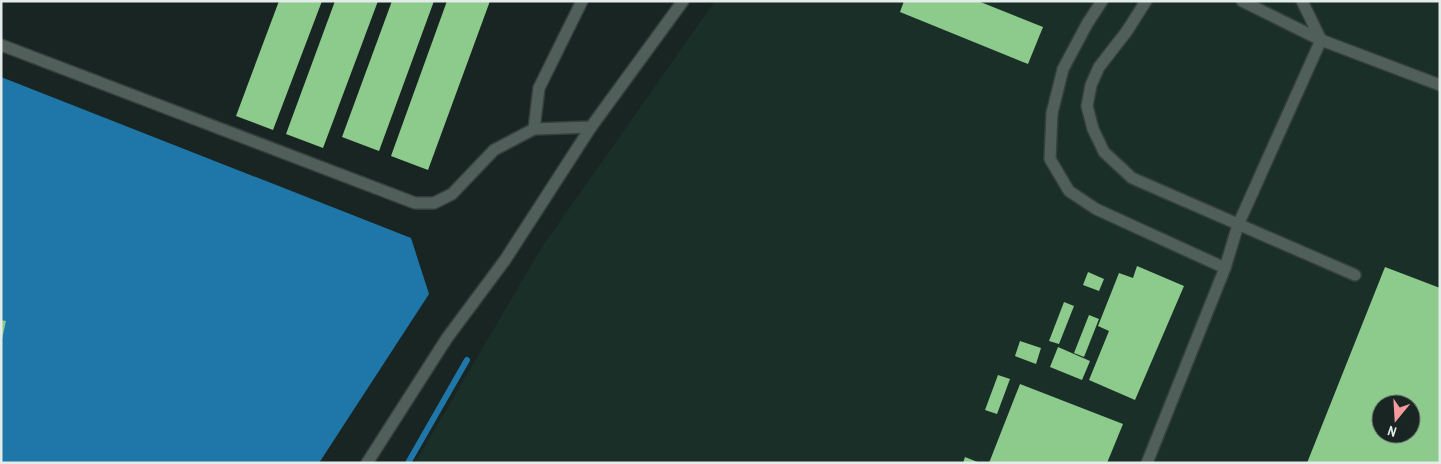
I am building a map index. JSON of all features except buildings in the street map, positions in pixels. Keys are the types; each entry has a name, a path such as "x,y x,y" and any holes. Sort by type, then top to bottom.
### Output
{"lane":[{"path":"534,129 538,88 582,1"},
{"path":"367,463 447,338 505,260 590,127 683,1"},
{"path":"1102,1 1087,24 1063,69 1052,112 1050,159 1069,192 1096,209 1225,268"},
{"path":"1146,1 1127,31 1099,67 1091,85 1087,106 1093,130 1104,152 1132,178 1355,275"},
{"path":"1242,1 1321,40 1440,85"},
{"path":"1302,1 1321,40"},
{"path":"1147,463 1225,268 1238,225 1321,40"},
{"path":"1,45 415,203 434,203 452,194 494,150 534,129 590,127"}],"shaded area":[{"path":"715,1 1440,1 1440,463 415,463 542,247"}],"water":[{"path":"1,77 411,238 429,294 319,463 1,463"}],"waterway":[{"path":"408,463 467,360"}]}
